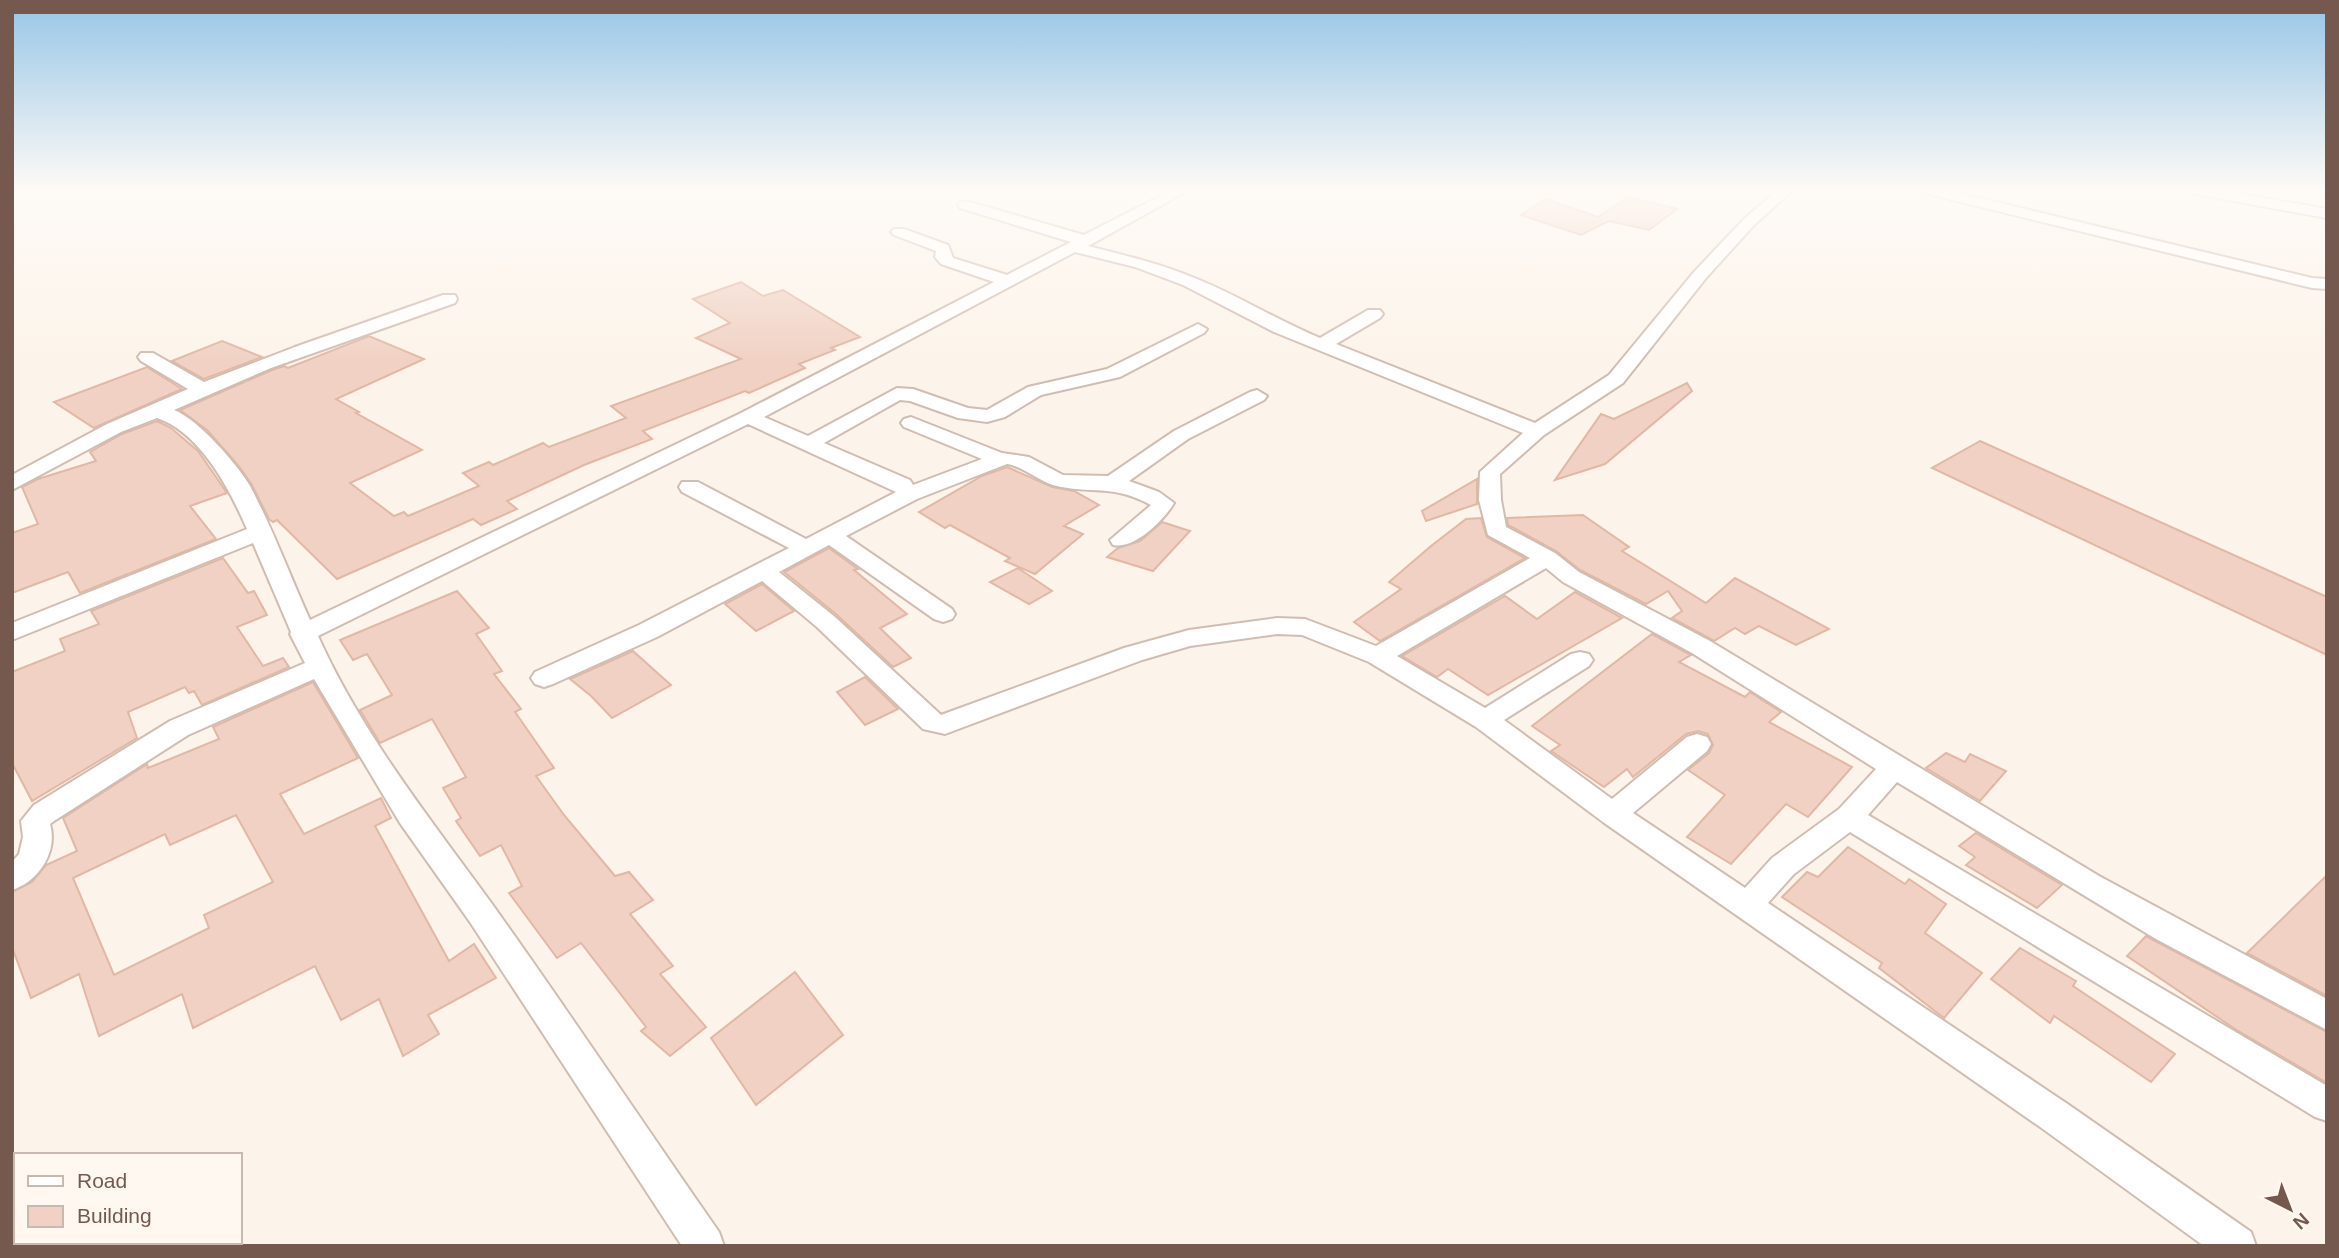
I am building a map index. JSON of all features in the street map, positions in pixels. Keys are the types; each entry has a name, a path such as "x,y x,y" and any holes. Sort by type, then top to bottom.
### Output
{"street":[{"path":"941,248 947,261 1009,281"},
{"path":"302,634 748,416 1073,248"},
{"path":"1091,248 1189,281 1251,314 1321,345 1537,431"},
{"path":"1725,248 1616,379 1537,431 1490,472 1490,500 1496,530 1547,558 1571,577 1643,613 2091,885 2259,981 2327,1016"},
{"path":"2167,248 2312,283 2327,284"},
{"path":"12,484 114,428 202,389 449,299"},
{"path":"1321,345 1374,314"},
{"path":"808,444 897,394 913,395 974,416 998,413 1035,391 1113,373 1198,329"},
{"path":"147,357 202,389"},
{"path":"1112,483 1181,435 1257,396"},
{"path":"157,411 177,418 202,440 239,486 302,634 319,667 410,815 481,912 705,1246"},
{"path":"748,416 902,485 909,494"},
{"path":"911,423 1000,459"},
{"path":"544,678 648,631 909,494 1008,457 1059,480 1112,483 1154,497 1163,503 1159,510 1121,540"},
{"path":"690,487 806,548"},
{"path":"12,632 260,532"},
{"path":"828,535 943,614"},
{"path":"1378,656 1547,558"},
{"path":"764,571 830,626 932,722 945,725 1133,654 1189,638 1277,626 1305,627 1378,656 1485,720 1613,814 2056,1117 2237,1246"},
{"path":"1485,720 1580,660"},
{"path":"12,878 20,875 32,860 39,830 35,821 44,813 179,728 319,667"},
{"path":"1613,814 1697,744"},
{"path":"1746,906 1783,866 1849,817 1895,767"},
{"path":"1849,817 2327,1105"}],"building":[{"path":"741,282 763,296 783,290 860,337 799,364 805,368 749,393 745,391 643,431 652,439 584,465 507,501 517,509 481,525 473,519 337,579 277,520 273,522 269,519 252,485 238,465 207,430 180,410 272,370 284,366 288,368 369,336 424,359 336,399 422,450 350,483 394,516 404,512 408,516 479,486 463,473 489,462 493,465 543,443 549,447 626,418 611,406 741,359 696,338 730,323 693,299"},
{"path":"222,341 262,357 204,379 172,361"},
{"path":"147,367 182,389 94,428 54,402"},
{"path":"1687,383 1692,391 1605,464 1555,480 1601,414 1614,419"},
{"path":"157,421 171,428 198,451 227,493 190,506 216,539 80,593 68,572 12,593 12,533 38,524 22,487 38,479 96,461 90,452 122,434"},
{"path":"1980,441 2327,597 2327,655 1932,468"},
{"path":"1007,467 1052,487 1074,491 1099,505 1064,526 1083,534 1035,574 1005,561 1010,558 950,525 945,528 919,512 982,476"},
{"path":"1477,479 1477,504 1426,521 1422,511"},
{"path":"1583,515 1629,547 1622,551 1706,603 1735,578 1829,629 1796,645 1759,626 1745,634 1735,628 1714,641 1672,618 1682,611 1668,591 1646,604 1580,570 1556,551 1508,525 1507,518"},
{"path":"1481,518 1487,537 1525,558 1380,641 1354,622 1401,589 1389,582 1431,546 1466,519"},
{"path":"1162,522 1190,531 1153,571 1107,557 1118,548 1140,541"},
{"path":"829,548 858,569 854,570 907,614 880,628 911,658 893,667 837,615 784,572"},
{"path":"223,558 248,593 254,591 267,615 237,627 263,666 283,658 289,667 202,705 194,691 189,693 185,687 128,712 137,738 32,801 12,763 12,672 65,651 60,639 99,624 91,611"},
{"path":"1018,568 1052,591 1029,604 990,582"},
{"path":"762,584 794,611 756,631 725,604"},
{"path":"457,591 489,628 476,634 502,671 494,674 521,709 515,712 554,768 536,776 564,815 615,876 629,872 653,900 630,914 673,966 660,974 706,1027 670,1056 641,1031 646,1027 581,943 557,958 509,893 522,886 501,845 480,856 456,821 461,818 443,788 466,777 432,719 380,743 360,710 392,695 367,654 353,660 340,640"},
{"path":"1575,592 1622,618 1488,695 1448,669 1437,677 1402,656 1505,596 1537,619"},
{"path":"1652,634 1691,655 1679,662 1745,697 1750,692 1781,712 1769,722 1852,767 1808,817 1786,804 1731,864 1687,837 1725,795 1688,770 1709,753 1713,745 1708,734 1698,731 1686,734 1633,777 1627,769 1604,787 1551,751 1560,745 1532,726"},
{"path":"633,651 671,685 612,718 570,679"},
{"path":"865,677 898,709 865,725 837,692"},
{"path":"313,682 358,758 280,794 304,834 381,798 391,818 375,826 449,961 474,944 496,978 428,1015 439,1034 403,1056 379,999 341,1020 315,966 193,1028 182,994 99,1036 79,974 31,998 12,947 12,892 32,882 46,865 77,851 63,818 147,764 148,768 219,739 213,727","holes":["236,815 273,882 204,915 209,928 114,975 73,878 165,834 170,845"]},
{"path":"1946,753 1965,762 1970,754 2006,771 1980,801 1926,768"},
{"path":"1976,833 2062,885 2037,908 1966,865 1975,857 1959,846"},
{"path":"1848,847 1905,884 1909,879 1946,904 1925,933 1982,973 1944,1018 1879,968 1882,963 1782,897 1807,872 1818,877"},
{"path":"2327,875 2327,996 2247,953"},
{"path":"2146,936 2327,1032 2327,1083 2235,1029 2127,956"},
{"path":"2020,948 2076,981 2073,986 2175,1054 2151,1082 2054,1016 2050,1023 1991,979"},
{"path":"795,972 843,1035 756,1105 711,1038"}]}
